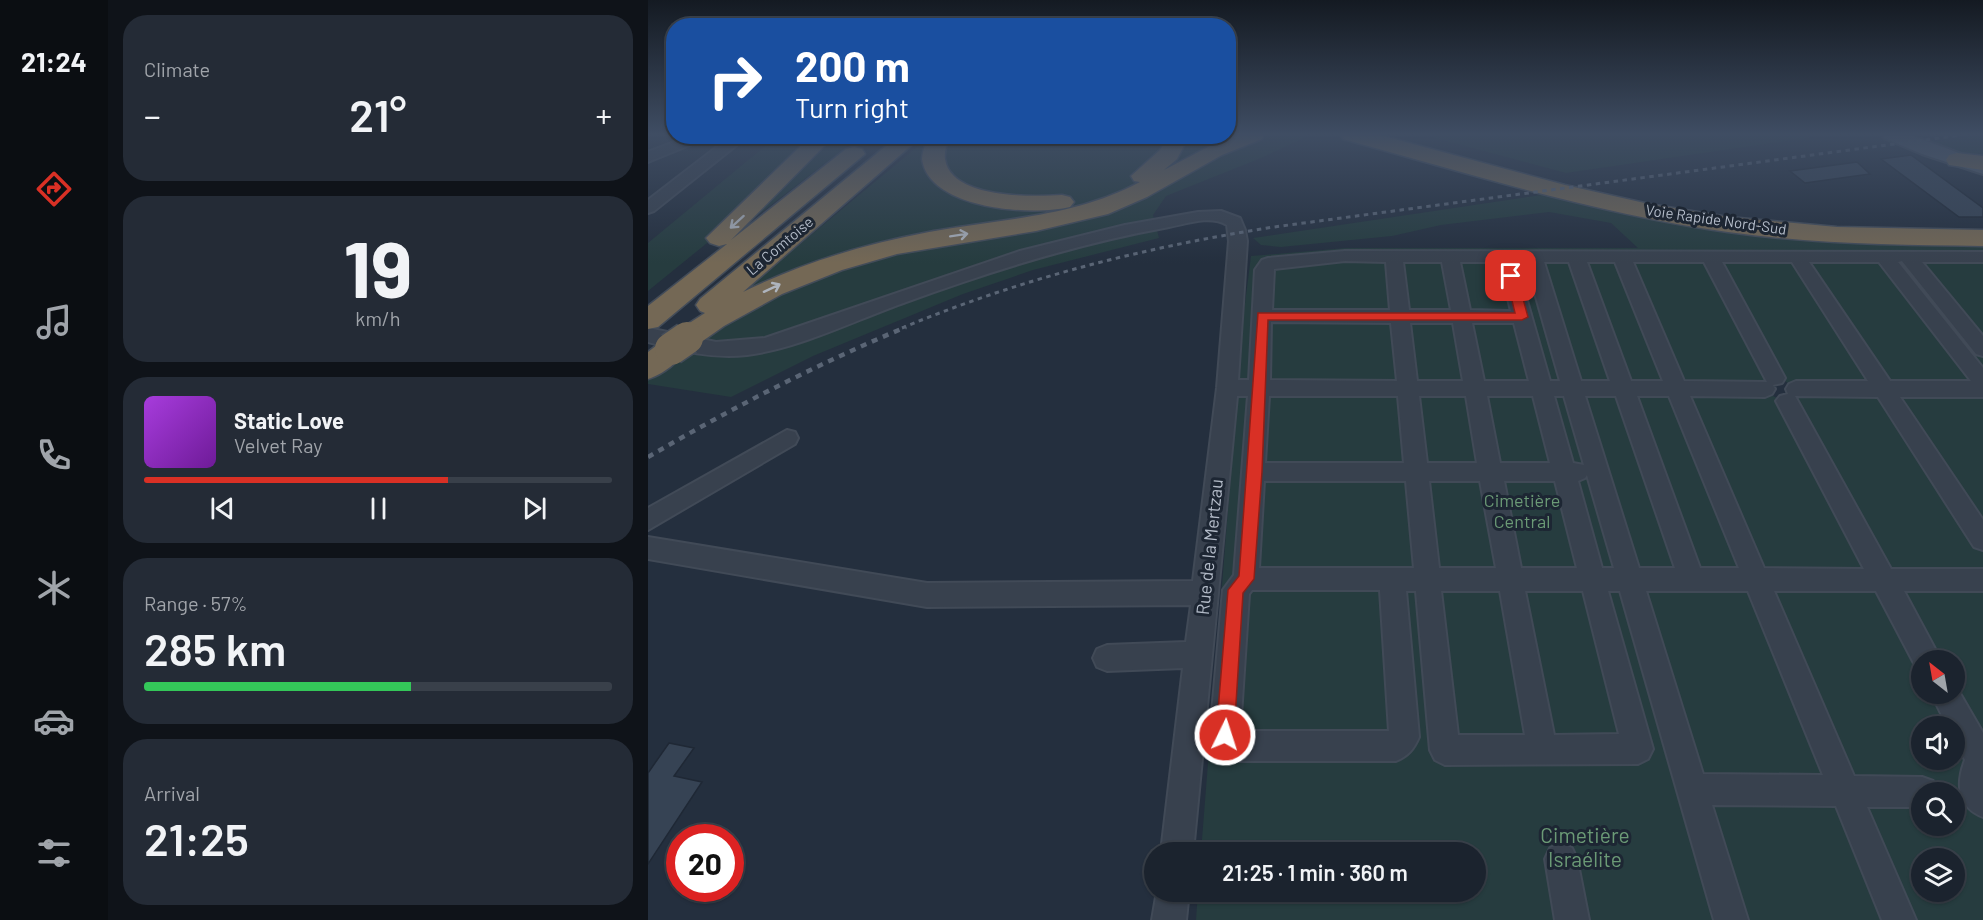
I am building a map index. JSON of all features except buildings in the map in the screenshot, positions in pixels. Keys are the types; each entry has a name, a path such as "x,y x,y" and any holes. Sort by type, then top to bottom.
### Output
{"highway":[{"path":"648,299 748,212 783,177"},
{"name":"La Comtoise","path":"660,343 834,177"},
{"name":"La Comtoise","path":"660,343 862,177"},
{"path":"944,177 950,185 981,198 1033,204 1081,199 1126,184 1137,177"},
{"path":"660,343 757,295 829,264 896,246 1048,221 1102,208 1150,188 1169,177"},
{"name":"Voie Rapide Nord-Sud","path":"1509,177 1578,196 1694,219 1785,231 1901,237 1983,238"},
{"name":"Voie Rapide Nord-Sud","path":"1546,177 1594,190 1703,211 1788,221 1983,227"}],"street":[{"path":"648,187 654,204 689,177"},
{"name":"Rue de la Mertzau","path":"660,343 704,350 728,351 755,348 784,340 1022,255 1105,234 1162,223 1212,216 1226,217 1236,225 1238,241 1227,388 1178,842"},
{"path":"1392,579 1404,737 1396,746 1230,746 1225,735 1236,590 1246,579 1255,472 1264,270 1268,264 1345,256 1983,257"},
{"path":"1394,256 1445,750 1638,750 1506,256"},
{"path":"1450,256 1542,749"},
{"path":"1533,256 1731,920"},
{"path":"1576,256 1692,580"},
{"path":"1621,256 1899,920"},
{"path":"1710,257 1770,383 1770,395 1884,389 1983,389"},
{"path":"1797,257 1983,540"},
{"path":"1884,257 1983,382"},
{"path":"1908,257 1983,348"},
{"path":"1262,316 1522,317"},
{"path":"1227,388 1676,388 1770,383"},
{"path":"1792,395 1884,580 1922,650"},
{"path":"648,520 787,438"},
{"path":"1255,472 1597,472"},
{"path":"648,548 927,595 1204,593"},
{"path":"1246,579 1983,580"},
{"path":"1107,658 1198,654"},
{"path":"1951,704 1983,763"},
{"path":"1692,789 1911,792"},
{"path":"1561,859 1572,920"},
{"path":"1169,920 1171,902"}],"green space":[{"path":"728,177 807,177 723,242 712,239 648,291 648,243"},
{"path":"881,177 1214,177 1166,196 1153,215 1159,238 1033,270 963,294 813,356 731,397 648,384 648,378 750,305 747,288"},
{"name":"Cimetière Central","path":"1548,194 1664,219 1983,244 1983,920 1196,920 1197,902 1486,902 1486,842 1202,842 1243,319 1251,256 1346,248 1638,248 1611,223 1549,212 1441,225 1392,236 1281,247 1261,245 1253,238","holes":["1767,379 1785,381 1797,394 1794,399 1771,395 1764,383"]}],"railway":[{"path":"902,328 1039,279 1179,244 1274,227 1648,177"},
{"path":"648,457 775,388 906,327"}],"route":[{"path":"1225,735 1236,590 1246,579 1255,472 1262,316 1522,317 1511,276"}],"park label":[{"name":"Cimetière Israélite","path":"1585,848"}]}
